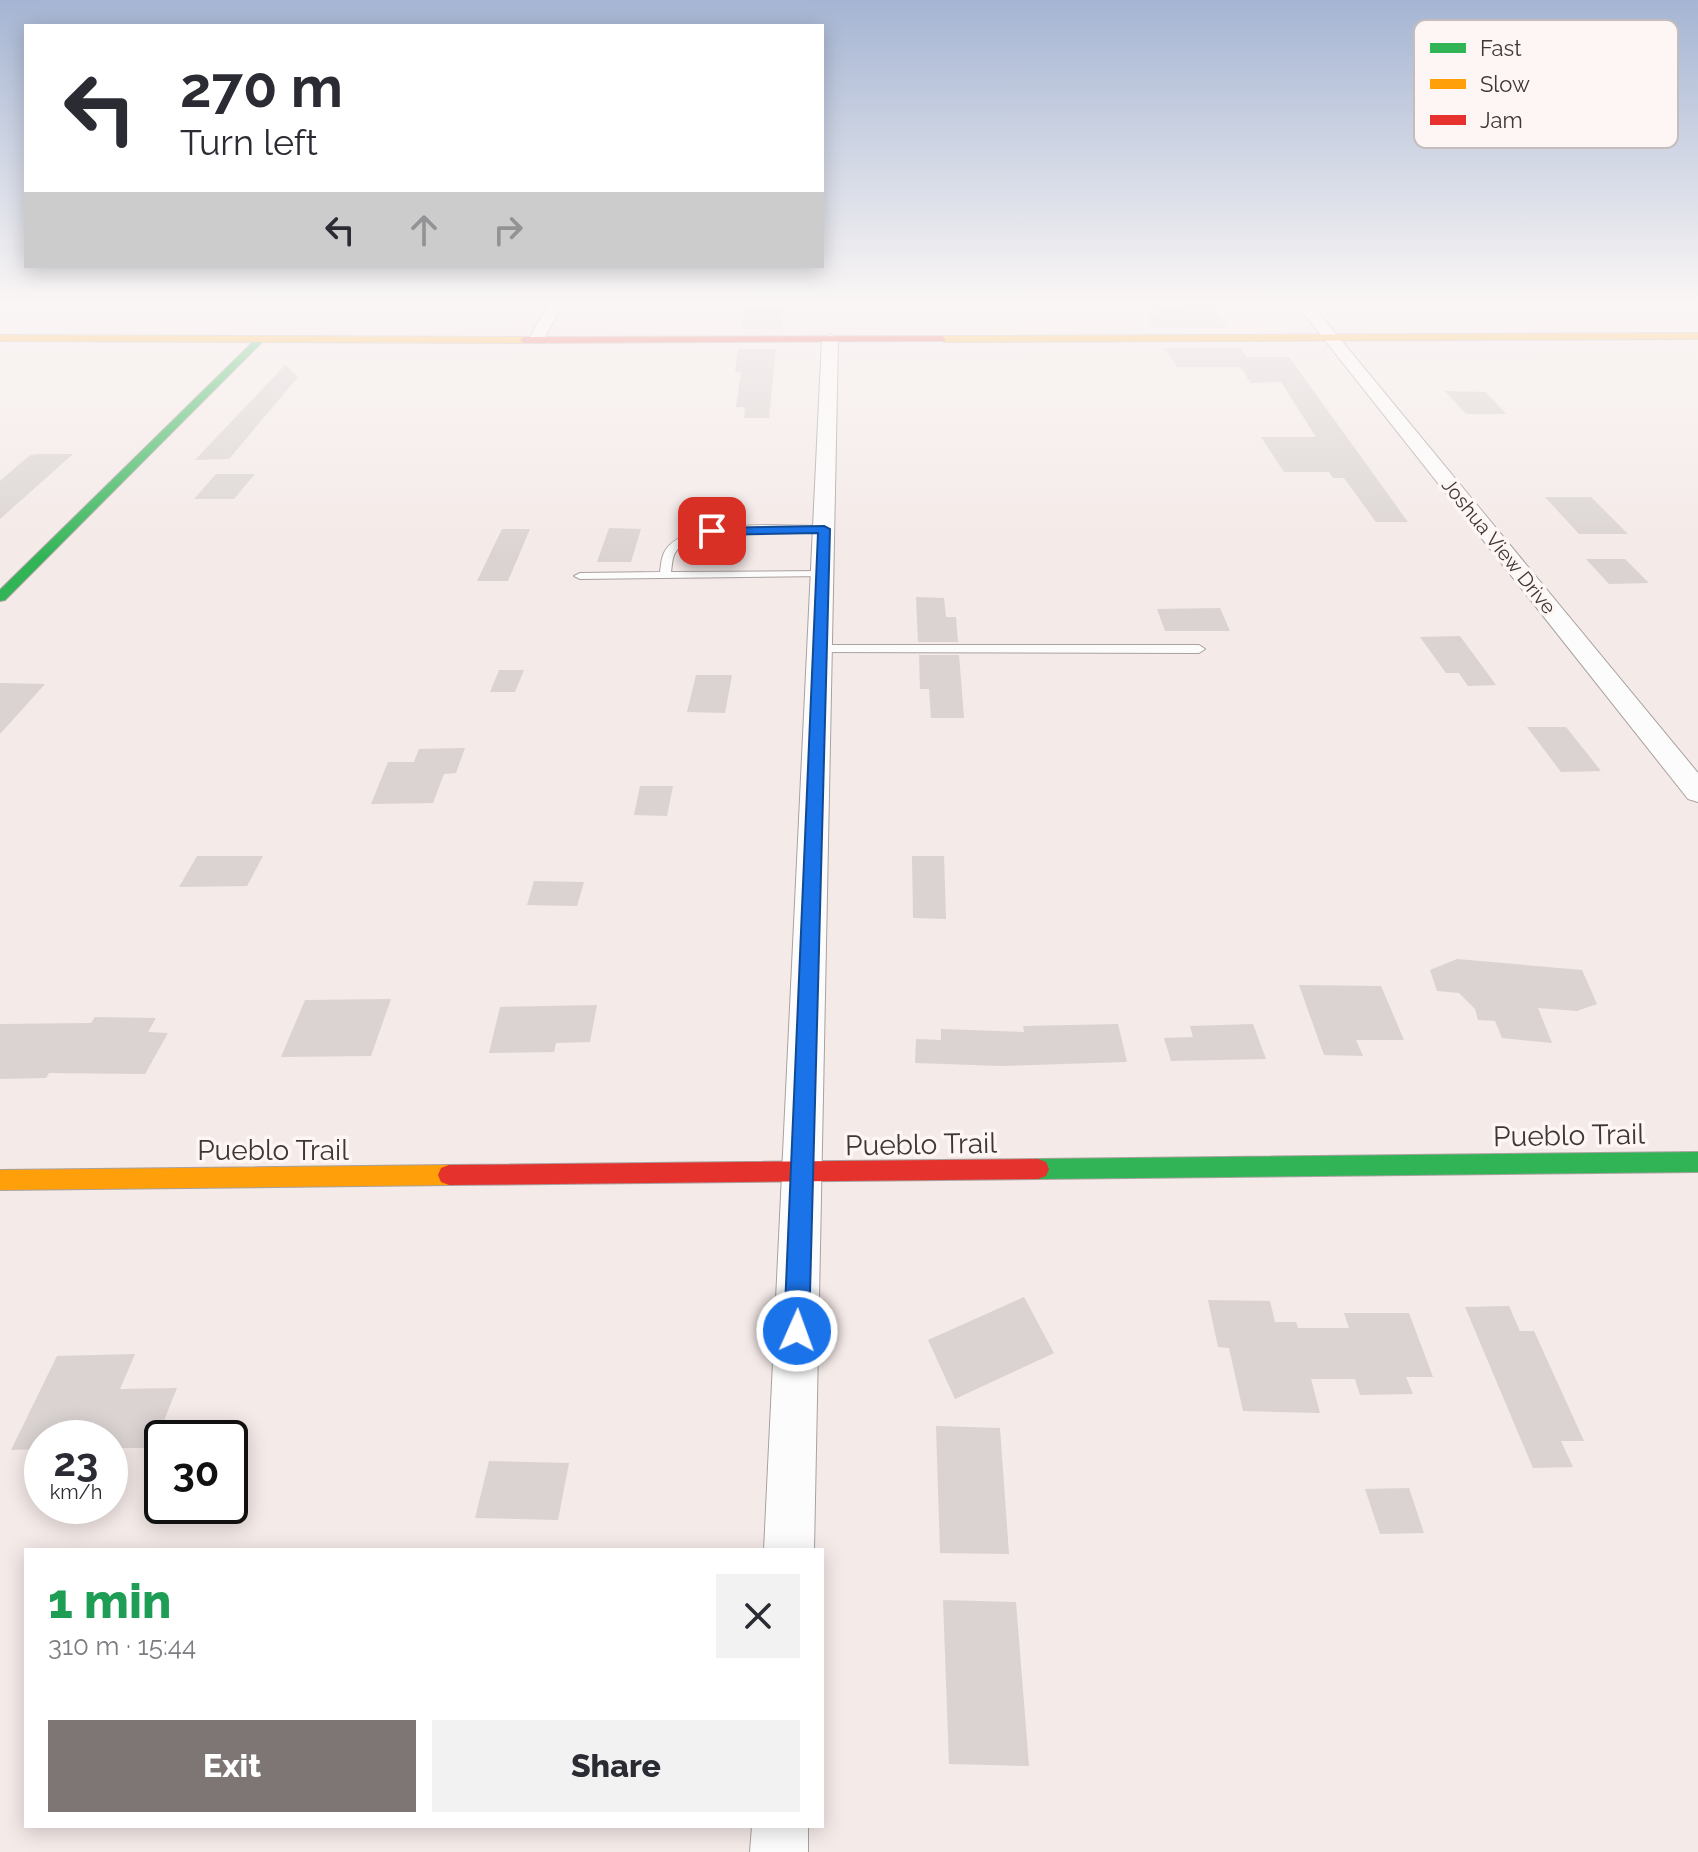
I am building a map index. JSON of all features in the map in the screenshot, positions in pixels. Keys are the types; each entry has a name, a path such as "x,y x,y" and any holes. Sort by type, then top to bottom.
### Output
{"street":[{"path":"0,597 9,579 211,386"},
{"path":"789,1548 829,386"},
{"name":"Joshua View Drive","path":"1371,386 1698,792"},
{"name":"Pueblo Trail","path":"0,1180 802,1174 1698,1162"},
{"path":"779,1852 780,1828"}],"lane":[{"path":"665,576 671,551 685,539 712,531 824,529"},
{"path":"580,576 822,574"},
{"path":"820,649 1199,649"}],"building":[{"path":"265,386 290,386 229,459 195,460"},
{"path":"739,386 772,386 769,418 744,418 745,407 736,407"},
{"path":"1284,386 1310,386 1408,522 1376,522 1344,478 1333,478 1329,472 1284,472 1261,437 1316,437"},
{"path":"1445,391 1486,392 1506,414 1466,414"},
{"path":"73,454 0,519 0,481 30,455"},
{"path":"216,474 255,474 234,499 194,499"},
{"path":"1545,497 1591,497 1628,534 1579,534"},
{"path":"609,528 641,529 631,562 597,562"},
{"path":"502,529 530,529 508,581 477,581"},
{"path":"1586,559 1625,559 1649,583 1609,584"},
{"path":"916,597 944,598 946,617 956,617 958,642 918,642"},
{"path":"1220,608 1230,631 1165,631 1157,609"},
{"path":"1460,636 1496,685 1468,686 1459,673 1446,673 1420,637"},
{"path":"919,655 959,655 964,718 931,718 929,689 920,689"},
{"path":"499,670 524,670 515,692 490,692"},
{"path":"696,675 732,675 725,713 687,712"},
{"path":"0,683 45,684 0,734"},
{"path":"1527,727 1566,727 1601,771 1561,772"},
{"path":"465,748 456,773 444,774 433,803 371,804 388,762 414,762 419,749"},
{"path":"640,786 673,786 667,816 634,815"},
{"path":"197,856 263,856 247,886 179,887"},
{"path":"912,856 944,856 946,919 913,918"},
{"path":"534,881 584,882 577,906 527,905"},
{"path":"1457,959 1582,970 1597,1004 1577,1011 1538,1008 1552,1043 1502,1038 1495,1021 1478,1020 1475,1009 1459,993 1437,991 1430,970"},
{"path":"1299,985 1381,986 1404,1040 1356,1040 1363,1056 1324,1055"},
{"path":"391,999 371,1056 281,1057 305,1000"},
{"path":"597,1005 590,1042 556,1043 554,1052 489,1053 500,1007"},
{"path":"95,1017 156,1018 148,1032 168,1033 145,1074 49,1073 46,1078 0,1079 0,1024 91,1023"},
{"path":"1118,1024 1127,1062 1002,1066 915,1063 916,1039 941,1040 941,1029 1024,1032 1023,1026"},
{"path":"1253,1024 1266,1059 1171,1061 1164,1038 1193,1037 1190,1026"},
{"path":"1024,1297 1054,1353 955,1399 928,1340"},
{"path":"1208,1300 1270,1301 1275,1322 1296,1322 1298,1328 1349,1328 1344,1313 1409,1313 1433,1377 1406,1377 1413,1394 1360,1395 1355,1379 1311,1379 1320,1413 1243,1411 1229,1348 1218,1347"},
{"path":"1509,1306 1520,1331 1534,1331 1584,1441 1561,1441 1573,1467 1533,1468 1465,1307"},
{"path":"135,1354 120,1389 177,1388 164,1420 144,1420 144,1448 128,1448 128,1420 26,1420 57,1356"},
{"path":"24,1423 24,1450 11,1450"},
{"path":"936,1426 1000,1428 1009,1554 940,1553"},
{"path":"489,1461 569,1463 558,1520 475,1518"},
{"path":"1409,1488 1424,1533 1380,1534 1365,1489"},
{"path":"943,1600 1016,1602 1029,1766 949,1764"}],"traffic: fast":[{"path":"0,597 213,386"},
{"path":"1038,1169 1698,1162"}],"traffic: slow":[{"path":"0,1180 449,1175"}],"traffic: jam":[{"path":"449,1175 1038,1169"}],"route":[{"path":"712,531 824,529 797,1331"}]}
